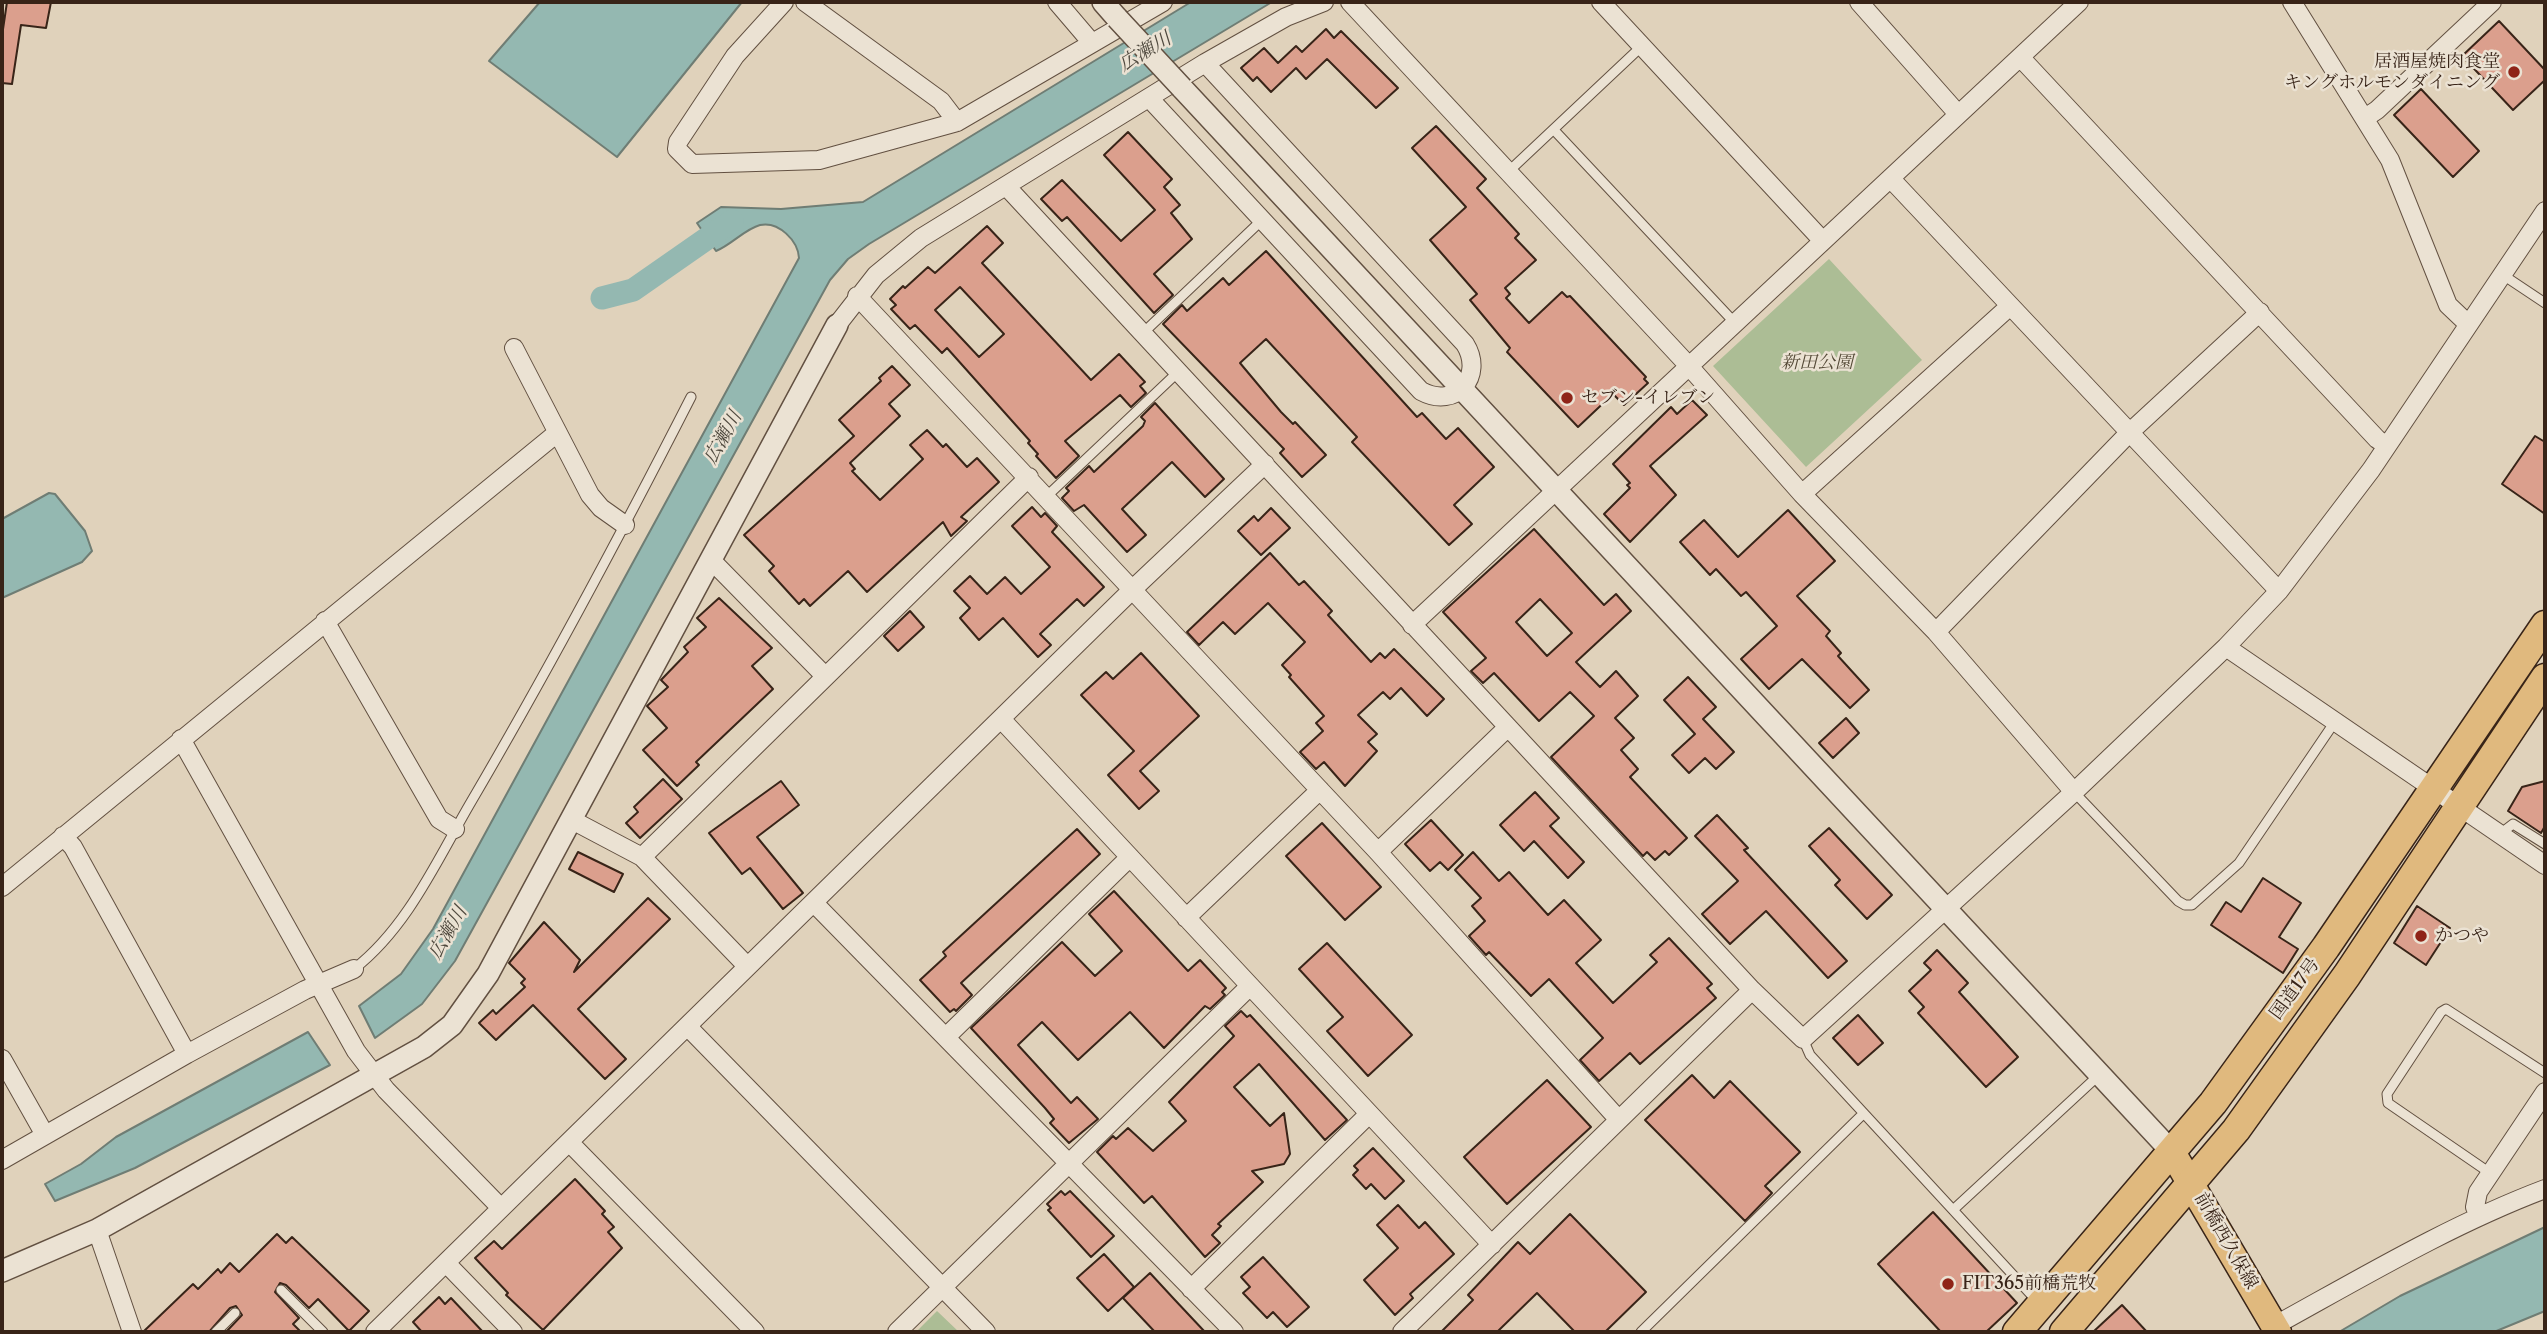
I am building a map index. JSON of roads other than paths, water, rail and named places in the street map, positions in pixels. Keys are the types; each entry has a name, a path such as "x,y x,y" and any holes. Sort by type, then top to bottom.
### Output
{"highway":[{"name":"国道17号","path":"2017,1332 2213,1103 2434,790 2545,625"},
{"name":"国道17号","path":"2064,1332 2236,1130 2347,975 2545,678"}],"main road":[{"name":"前橋西久保線","path":"2172,1152 2276,1329"}],"street":[{"path":"784,2 735,56 678,142 677,149 688,162 699,166 819,160 957,122 1093,43 1151,5"},
{"path":"805,2 941,101 957,122"},
{"path":"1057,2 1093,43"},
{"path":"1103,2 2172,1152"},
{"path":"2,1271 97,1230 440,1036 471,1002 572,820 837,325 857,296 887,265 921,238 1205,64 1286,17 1324,2"},
{"path":"1350,2 1688,365 1802,494 1936,632 2074,792"},
{"path":"1601,2 1822,240"},
{"path":"1859,2 1958,114"},
{"path":"1412,625 2079,2"},
{"path":"2292,2 2396,171 2448,305 2468,324"},
{"path":"2365,118 2377,110 2492,2"},
{"path":"2020,57 2387,446"},
{"path":"1149,98 1401,370 1428,395 1450,397 1462,388 1472,368 1472,354 1205,64"},
{"path":"1891,179 2279,591"},
{"path":"1006,186 1752,990 1803,1039 2074,792 2226,648 2279,591 2333,524 2545,211"},
{"path":"857,296 1378,852 1619,1120"},
{"path":"1802,494 2010,306"},
{"path":"1936,632 2129,433 2260,312"},
{"path":"514,348 590,495 601,508 625,525"},
{"path":"2,887 556,433"},
{"path":"375,1332 1002,720 1133,588 1265,464"},
{"path":"642,858 1029,477"},
{"path":"709,562 717,566 825,676"},
{"path":"325,621 439,819 455,830"},
{"path":"2226,648 2545,865"},
{"path":"1002,720 1492,1245"},
{"path":"1378,852 1507,727"},
{"path":"181,739 321,984 356,1051 374,1075 501,1208"},
{"path":"1186,918 1320,790"},
{"path":"572,820 642,858 747,966"},
{"path":"63,836 187,1054"},
{"path":"947,1036 1130,857"},
{"path":"814,903 1234,1332"},
{"path":"2,1160 187,1054 354,969"},
{"path":"897,1332 1250,986"},
{"path":"1402,1332 1752,990"},
{"path":"688,1027 986,1332"},
{"path":"2,1059 45,1135"},
{"path":"2479,1216 2475,1207 2478,1192 2545,1092"},
{"path":"1191,1289 1369,1114"},
{"path":"569,1142 755,1332"},
{"path":"2276,1329 2479,1216 2545,1189"},
{"path":"97,1230 132,1332"},
{"path":"446,1264 513,1332"}],"lane":[{"path":"1507,173 1643,45"},
{"path":"1554,130 1734,322"},
{"path":"1142,334 1262,220"},
{"path":"2503,275 2545,303"},
{"path":"1047,496 1178,373"},
{"path":"354,969 393,934 455,830 530,701 691,397"},
{"path":"2074,792 2178,901 2192,905 2239,863 2334,723"},
{"path":"2500,834 2512,824 2545,844"},
{"path":"2490,1173 2388,1104 2387,1094 2446,1009 2545,1073"},
{"path":"1803,1039 1810,1055 2040,1305"},
{"path":"1953,1210 2100,1074"},
{"path":"1641,1332 1863,1114"},
{"path":"281,1290 323,1332"},
{"path":"216,1332 235,1313"}],"water":[{"path":"540,2 742,2 617,157 489,61"},
{"name":"広瀬川","path":"1191,2 1272,2 869,244 848,259 830,280 455,961 422,1004 375,1038 359,1006 401,974 433,929 799,258 791,239 774,226 754,227 716,251 697,223 721,207 781,209 863,202"},
{"path":"49,493 55,494 85,531 92,551 82,562 2,598 2,519"},
{"path":"308,1032 330,1065 135,1168 55,1201 45,1184 81,1164 116,1137"},
{"path":"2545,1227 2545,1311 2494,1332 2339,1332 2400,1296"}],"waterway":[{"path":"602,298 633,290 732,221"}],"place":[{"name":"居酒屋焼肉食堂 キングホルモンダイニング","path":"2514,72"},
{"name":"セブン-イレブン","path":"1567,398"},
{"name":"かつや","path":"2421,936"},
{"name":"FIT365前橋荒牧","path":"1948,1284"}],"park label":[{"name":"新田公園","path":"1817,363"}]}
